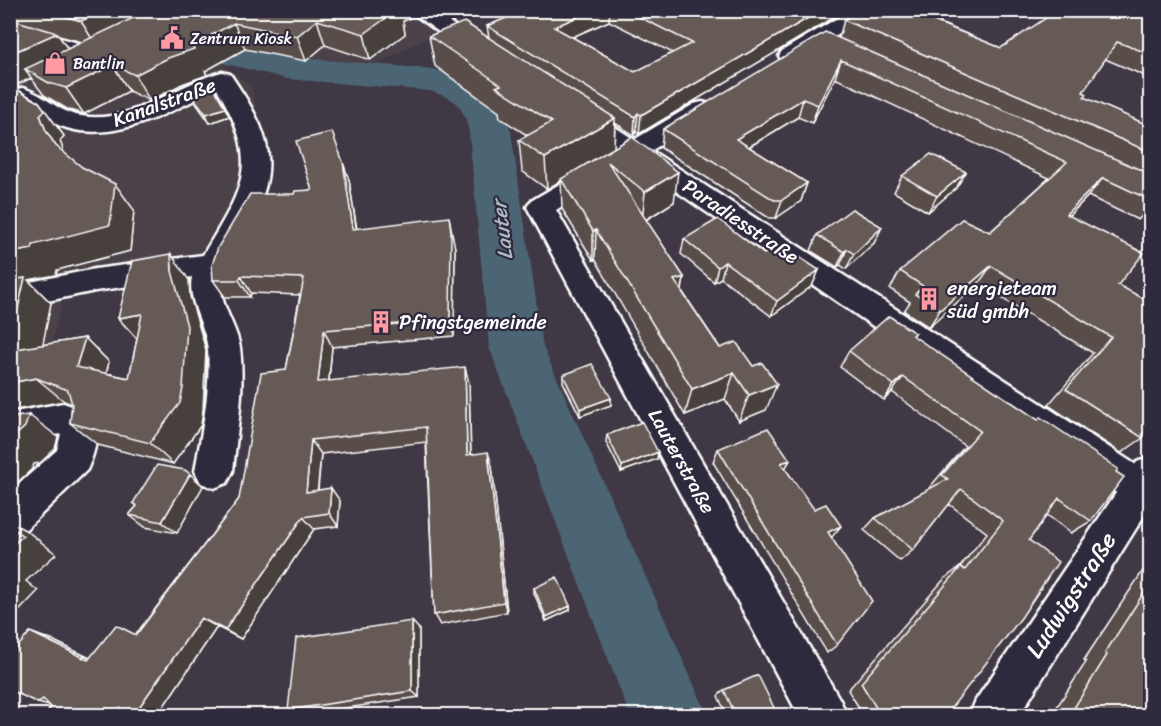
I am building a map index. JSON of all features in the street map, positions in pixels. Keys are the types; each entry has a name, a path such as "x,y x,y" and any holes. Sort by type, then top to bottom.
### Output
{"street":[{"path":"418,10 504,66"},
{"path":"767,70 829,44 866,10"},
{"path":"10,28 100,57"},
{"path":"71,71 121,47"},
{"name":"Kanalstraße","path":"25,93 72,122 92,126 128,118 222,79 243,111 259,166 256,188 241,219 212,264 206,286 222,335 223,392 214,471"},
{"name":"Paradiesstraße","path":"554,98 1147,486"},
{"path":"634,149 716,100"},
{"name":"Lauterstraße","path":"634,149 541,207 824,716"},
{"path":"10,298 95,280 212,264"},
{"path":"10,428 63,418 80,424 74,458 10,518"},
{"name":"Ludwigstraße","path":"992,716 1147,486"}],"shaded area":[{"path":"10,11 405,11 435,33 366,70 306,66 229,46 211,55 251,86 263,141 230,218 191,272 63,296 33,429 11,434"}],"building":[{"path":"42,10 105,10 81,21"},
{"path":"150,10 397,10 364,34 317,20 297,36 234,23 191,46 194,49 168,58 135,75 113,65 66,88 49,83 25,69"},
{"path":"526,10 593,10 554,27 635,72 692,43 625,10 822,10 641,115 638,113 635,117 487,26"},
{"path":"859,10 945,10 931,20 1001,48 1058,10 1147,10 1150,12 1150,54 1117,42 1083,92 1087,94 1084,97 1150,126 1150,152 844,20"},
{"path":"10,19 57,33 10,54"},
{"path":"464,22 615,118 545,158 519,140 552,122 496,87 501,85 429,36"},
{"path":"825,32 1150,174 1150,200 1103,178 1066,214 1144,253 1118,285 1150,302 1150,426 1143,438 1066,389 1111,337 991,266 940,310 915,294 923,286 900,271 962,219 990,232 1067,162 841,60 818,105 803,99 736,139 807,183 782,200 774,200 663,129"},
{"path":"212,84 225,108 206,114 191,94"},
{"path":"10,86 39,102 45,110 40,115 46,131 56,146 82,167 115,184 110,225 33,245 32,249 10,253"},
{"path":"332,132 343,162 353,229 449,217 451,231 450,320 324,330 318,382 465,367 467,455 488,452 504,602 434,615 426,427 311,440 306,492 331,488 329,513 303,517 225,630 201,618 133,716 45,716 51,707 43,699 38,703 10,690 10,656 30,632 88,660 116,625 136,635 239,499 261,373 286,370 304,278 241,276 239,280 213,280 212,265 218,247 250,194 294,194 295,191 312,190 296,141"},
{"path":"632,137 678,172 645,192 608,162 684,277 674,280 720,348 736,342 753,366 762,363 777,384 749,395 734,373 692,389 596,230 593,231 561,179"},
{"path":"931,154 966,172 937,196 902,176"},
{"path":"852,209 882,227 854,254 847,249 844,252 817,235"},
{"path":"718,219 764,254 773,248 787,258 793,253 819,270 777,301 725,262 718,267 684,239"},
{"path":"171,254 172,271 187,326 183,388 180,403 150,443 70,423 72,404 68,390 36,378 10,383 10,350 85,338 76,367 129,378 142,314 118,318 132,261"},
{"path":"25,278 10,343 10,280"},
{"path":"889,316 915,333 912,335 1038,420 1040,417 1118,469 1116,472 1124,477 1091,521 1059,498 1029,540 1058,562 1021,618 945,716 881,716 861,683 961,567 965,570 1003,521 961,489 913,550 875,518 948,479 942,475 980,431 903,377 894,385 849,351"},
{"path":"592,364 611,398 580,409 563,375"},
{"path":"29,415 25,427 10,440 10,418"},
{"path":"642,422 658,452 622,466 607,435"},
{"path":"768,428 790,460 781,463 814,509 826,504 841,526 828,532 872,601 837,645 718,449"},
{"path":"157,465 185,470 190,474 162,522 129,515 137,506 133,503"},
{"path":"10,526 23,536 10,547"},
{"path":"557,577 570,606 546,617 534,588"},
{"path":"1150,583 1150,716 1069,716 1107,655 1105,653"},
{"path":"412,621 412,691 288,710 296,638"},
{"path":"758,675 778,716 736,716 724,690"}],"waterway":[{"name":"Lauter","path":"109,10 227,53 288,68 433,80 460,88 482,104 490,132 516,347 669,716"}],"place":[{"name":"Zentrum Kiosk","path":"172,38"},
{"name":"Bantlin","path":"55,63"},
{"name":"energieteam süd gmbh","path":"929,299"},
{"name":"Pfingstgemeinde","path":"381,322"}]}
